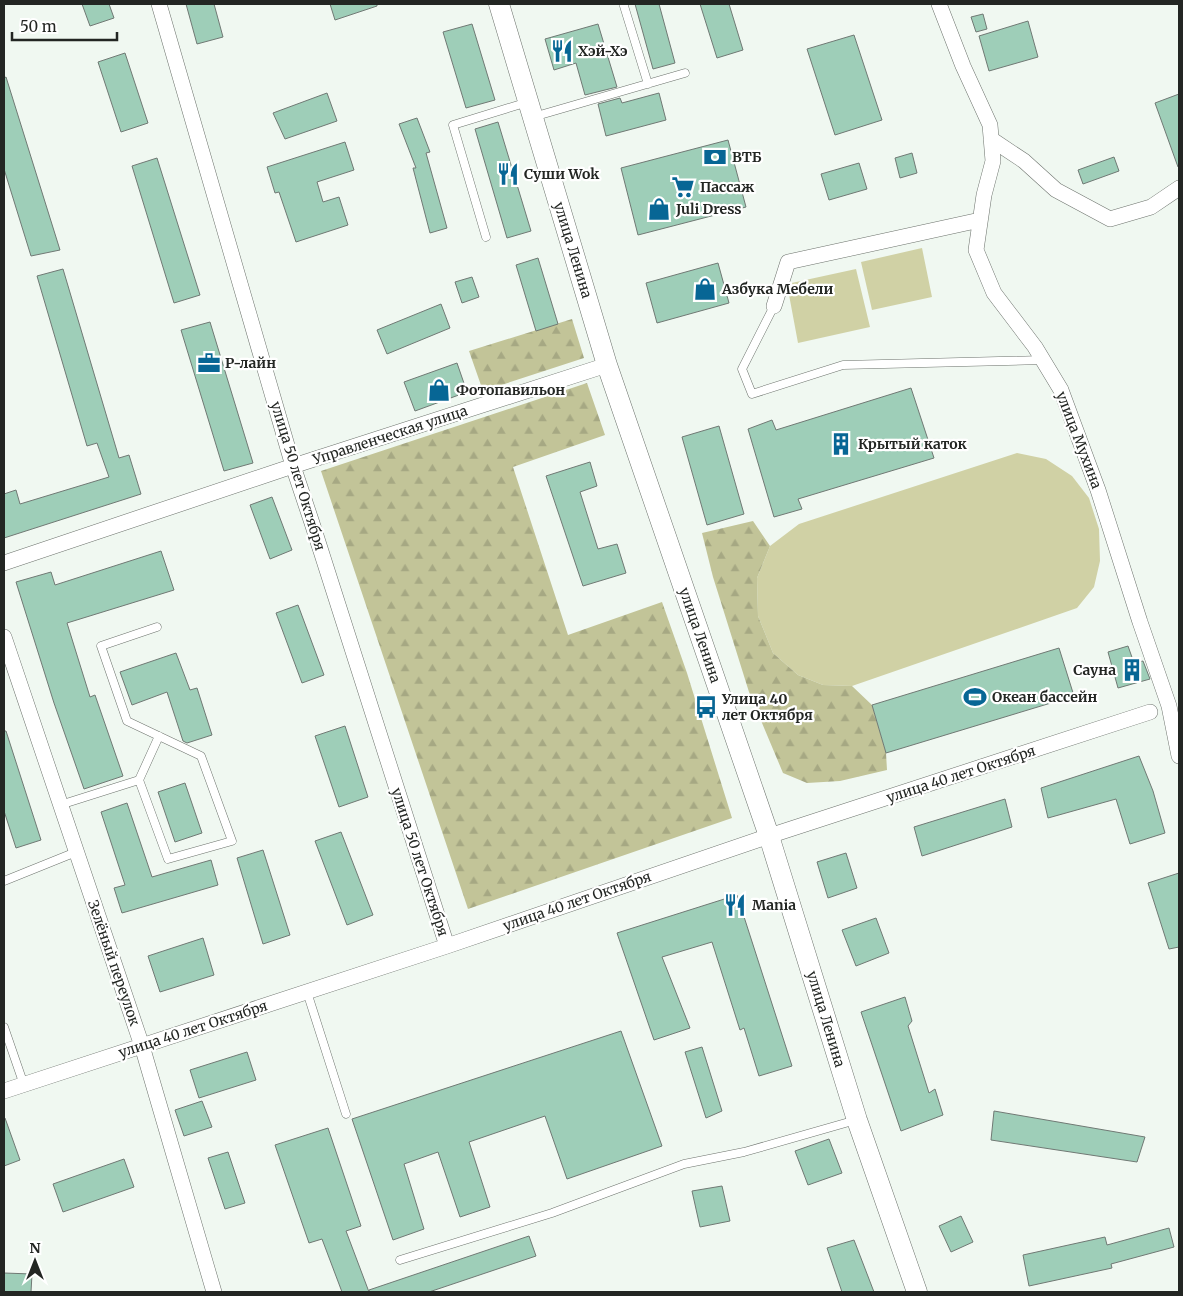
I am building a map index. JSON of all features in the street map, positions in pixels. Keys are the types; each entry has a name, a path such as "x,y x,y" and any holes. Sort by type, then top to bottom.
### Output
{"main road":[{"name":"улица Ленина","path":"499,4 607,365 769,836 857,1120 917,1292"}],"street":[{"name":"улица 50 лет Октября","path":"159,4 293,466 447,946"},
{"name":"улица Мухина","path":"939,4 963,66 990,126 993,161 984,195 976,250 994,293 1035,347 1061,390 1098,490 1140,622 1174,703 1179,756"},
{"path":"991,139 1024,161 1056,190 1110,219 1151,207 1179,188"},
{"path":"774,306 788,262 980,220"},
{"name":"Управленческая улица","path":"4,563 293,466 607,365"},
{"name":"Зелёный переулок","path":"4,637 142,1046 214,1292"},
{"name":"улица 40 лет Октября","path":"4,1091 447,946 769,836 1150,712"}],"lane":[{"path":"624,6 648,84"},
{"path":"486,237 453,124 530,110 685,74"},
{"path":"774,306 742,369 752,394 843,365 1043,360"},
{"path":"157,627 101,646 127,722 159,736 200,756 232,841 168,860 139,780 159,736"},
{"path":"60,805 139,780"},
{"path":"4,881 76,852"},
{"path":"307,992 346,1114"},
{"path":"4,1027 24,1085"},
{"path":"400,1260 552,1213 684,1164 744,1152 857,1120"}],"green space":[{"path":"922,248 932,297 872,310 861,262"},
{"path":"856,269 870,327 798,343 787,284"},
{"path":"572,319 584,358 483,391 469,351"},
{"path":"587,383 605,435 513,467 568,635 662,602 687,673 732,818 468,909 321,471"},
{"path":"1017,453 1046,459 1072,476 1089,498 1099,529 1100,561 1094,587 1077,608 852,686 823,685 798,675 773,653 758,616 757,578 770,546 799,524"},
{"path":"753,521 770,546 757,578 758,616 773,653 798,675 823,685 852,686 872,705 886,753 887,770 840,781 807,783 783,773 749,692 713,577 702,533"}],"building":[{"path":"82,4 109,4 114,18 90,26"},
{"path":"186,4 214,4 223,37 197,44"},
{"path":"330,4 377,4 377,6 335,20"},
{"path":"635,4 659,4 675,63 653,69"},
{"path":"700,4 729,4 743,50 717,58"},
{"path":"983,14 987,29 976,32 971,17"},
{"path":"1028,21 1038,57 989,71 979,36"},
{"path":"472,24 495,100 466,108 443,32"},
{"path":"598,24 617,87 585,95 576,63 554,70 545,39"},
{"path":"854,35 882,120 835,135 807,49"},
{"path":"125,53 148,123 121,132 98,62"},
{"path":"6,77 60,250 31,256 4,169 4,78"},
{"path":"327,93 337,121 285,139 273,113"},
{"path":"659,93 666,120 606,136 598,104 620,98 622,103"},
{"path":"1179,94 1179,166 1178,167 1155,103"},
{"path":"417,118 430,152 426,153 447,228 430,233 413,168 416,168 399,124"},
{"path":"498,122 531,231 507,238 475,129"},
{"name":"Пассаж","path":"728,140 746,207 638,235 621,168"},
{"path":"345,142 354,170 317,182 323,202 339,197 348,225 296,242 279,192 275,193 267,167"},
{"path":"912,153 917,173 900,178 895,158"},
{"path":"1114,157 1119,171 1083,184 1078,170"},
{"path":"157,158 200,295 174,303 132,166"},
{"path":"859,163 867,189 829,200 821,174"},
{"path":"538,258 558,324 536,331 516,265"},
{"path":"718,263 729,303 657,323 646,283"},
{"path":"63,269 119,458 129,455 141,494 4,538 4,494 16,490 20,504 109,477 97,443 87,446 37,276"},
{"path":"472,277 479,297 462,303 455,282"},
{"path":"441,304 450,328 387,354 377,330"},
{"path":"210,322 253,463 224,471 181,330"},
{"path":"457,363 467,392 415,411 404,382"},
{"name":"Крытый каток","path":"911,388 934,458 798,499 802,509 774,517 748,429 772,420 776,430"},
{"path":"719,426 744,514 707,525 682,437"},
{"path":"590,462 597,486 580,492 598,549 617,544 626,573 583,586 546,476"},
{"path":"272,497 292,550 270,559 250,505"},
{"path":"161,551 174,590 67,623 90,697 95,695 123,776 84,789 54,703 16,582 51,572 55,585"},
{"path":"298,605 324,675 302,683 276,613"},
{"name":"Сауна","path":"1128,646 1134,663 1143,661 1150,679 1118,688 1108,652"},
{"path":"1059,648 1074,696 886,753 872,705"},
{"path":"176,653 190,690 197,688 212,735 187,743 183,741 167,692 132,705 120,672"},
{"path":"345,726 368,797 339,807 315,736"},
{"path":"4,731 6,731 41,840 16,848 4,811"},
{"path":"1139,756 1153,791 1165,833 1130,844 1116,799 1048,818 1041,788"},
{"path":"185,783 202,833 175,842 158,792"},
{"path":"1005,799 1012,827 922,856 914,827"},
{"path":"127,803 152,877 211,860 218,885 122,913 114,888 125,885 101,812"},
{"path":"341,832 373,915 347,925 315,841"},
{"path":"263,850 290,935 263,944 237,858"},
{"path":"846,853 857,888 828,898 817,862"},
{"path":"1179,873 1179,947 1169,949 1148,883"},
{"path":"737,895 792,1066 759,1076 744,1028 740,1030 712,942 662,957 690,1028 654,1040 617,933"},
{"path":"876,918 889,953 856,966 842,930"},
{"path":"203,938 214,975 160,992 148,956"},
{"path":"905,997 912,1021 908,1026 929,1093 935,1089 943,1115 901,1131 861,1012"},
{"path":"621,1031 662,1146 567,1179 545,1116 469,1142 490,1207 460,1217 438,1152 404,1164 424,1229 393,1240 352,1119"},
{"path":"702,1047 722,1111 706,1118 685,1052"},
{"path":"247,1052 256,1080 199,1098 190,1070"},
{"path":"202,1101 212,1127 184,1136 175,1110"},
{"path":"994,1111 1145,1137 1137,1162 991,1140"},
{"path":"4,1118 20,1160 4,1166"},
{"path":"328,1128 361,1226 346,1231 369,1292 342,1292 322,1239 309,1243 275,1145"},
{"path":"829,1139 842,1173 808,1185 795,1151"},
{"path":"228,1152 245,1203 225,1209 208,1158"},
{"path":"124,1159 134,1187 63,1212 53,1184"},
{"path":"722,1186 730,1221 700,1227 692,1191"},
{"path":"961,1216 973,1242 951,1252 939,1226"},
{"path":"1169,1228 1174,1247 1111,1264 1112,1268 1029,1286 1023,1255 1105,1237 1107,1245"},
{"path":"529,1236 536,1256 429,1292 370,1292 369,1290"},
{"path":"854,1240 874,1292 842,1292 827,1248"},
{"path":"4,1273 32,1274 31,1292 4,1292"}],"place":[{"name":"Хэй-Хэ","path":"562,51"},
{"name":"ВТБ","path":"715,157"},
{"name":"Суши Wok","path":"508,174"},
{"name":"Пассаж","path":"683,187"},
{"name":"Juli Dress","path":"659,209"},
{"name":"Азбука Мебели","path":"705,289"},
{"name":"Р-лайн","path":"209,363"},
{"name":"Фотопавильон","path":"439,390"},
{"name":"Крытый каток","path":"841,444"},
{"name":"Сауна","path":"1132,670"},
{"name":"Океан бассейн","path":"975,697"},
{"name":"Улица 40 лет Октября","path":"706,707"},
{"name":"Mania","path":"735,905"}]}
